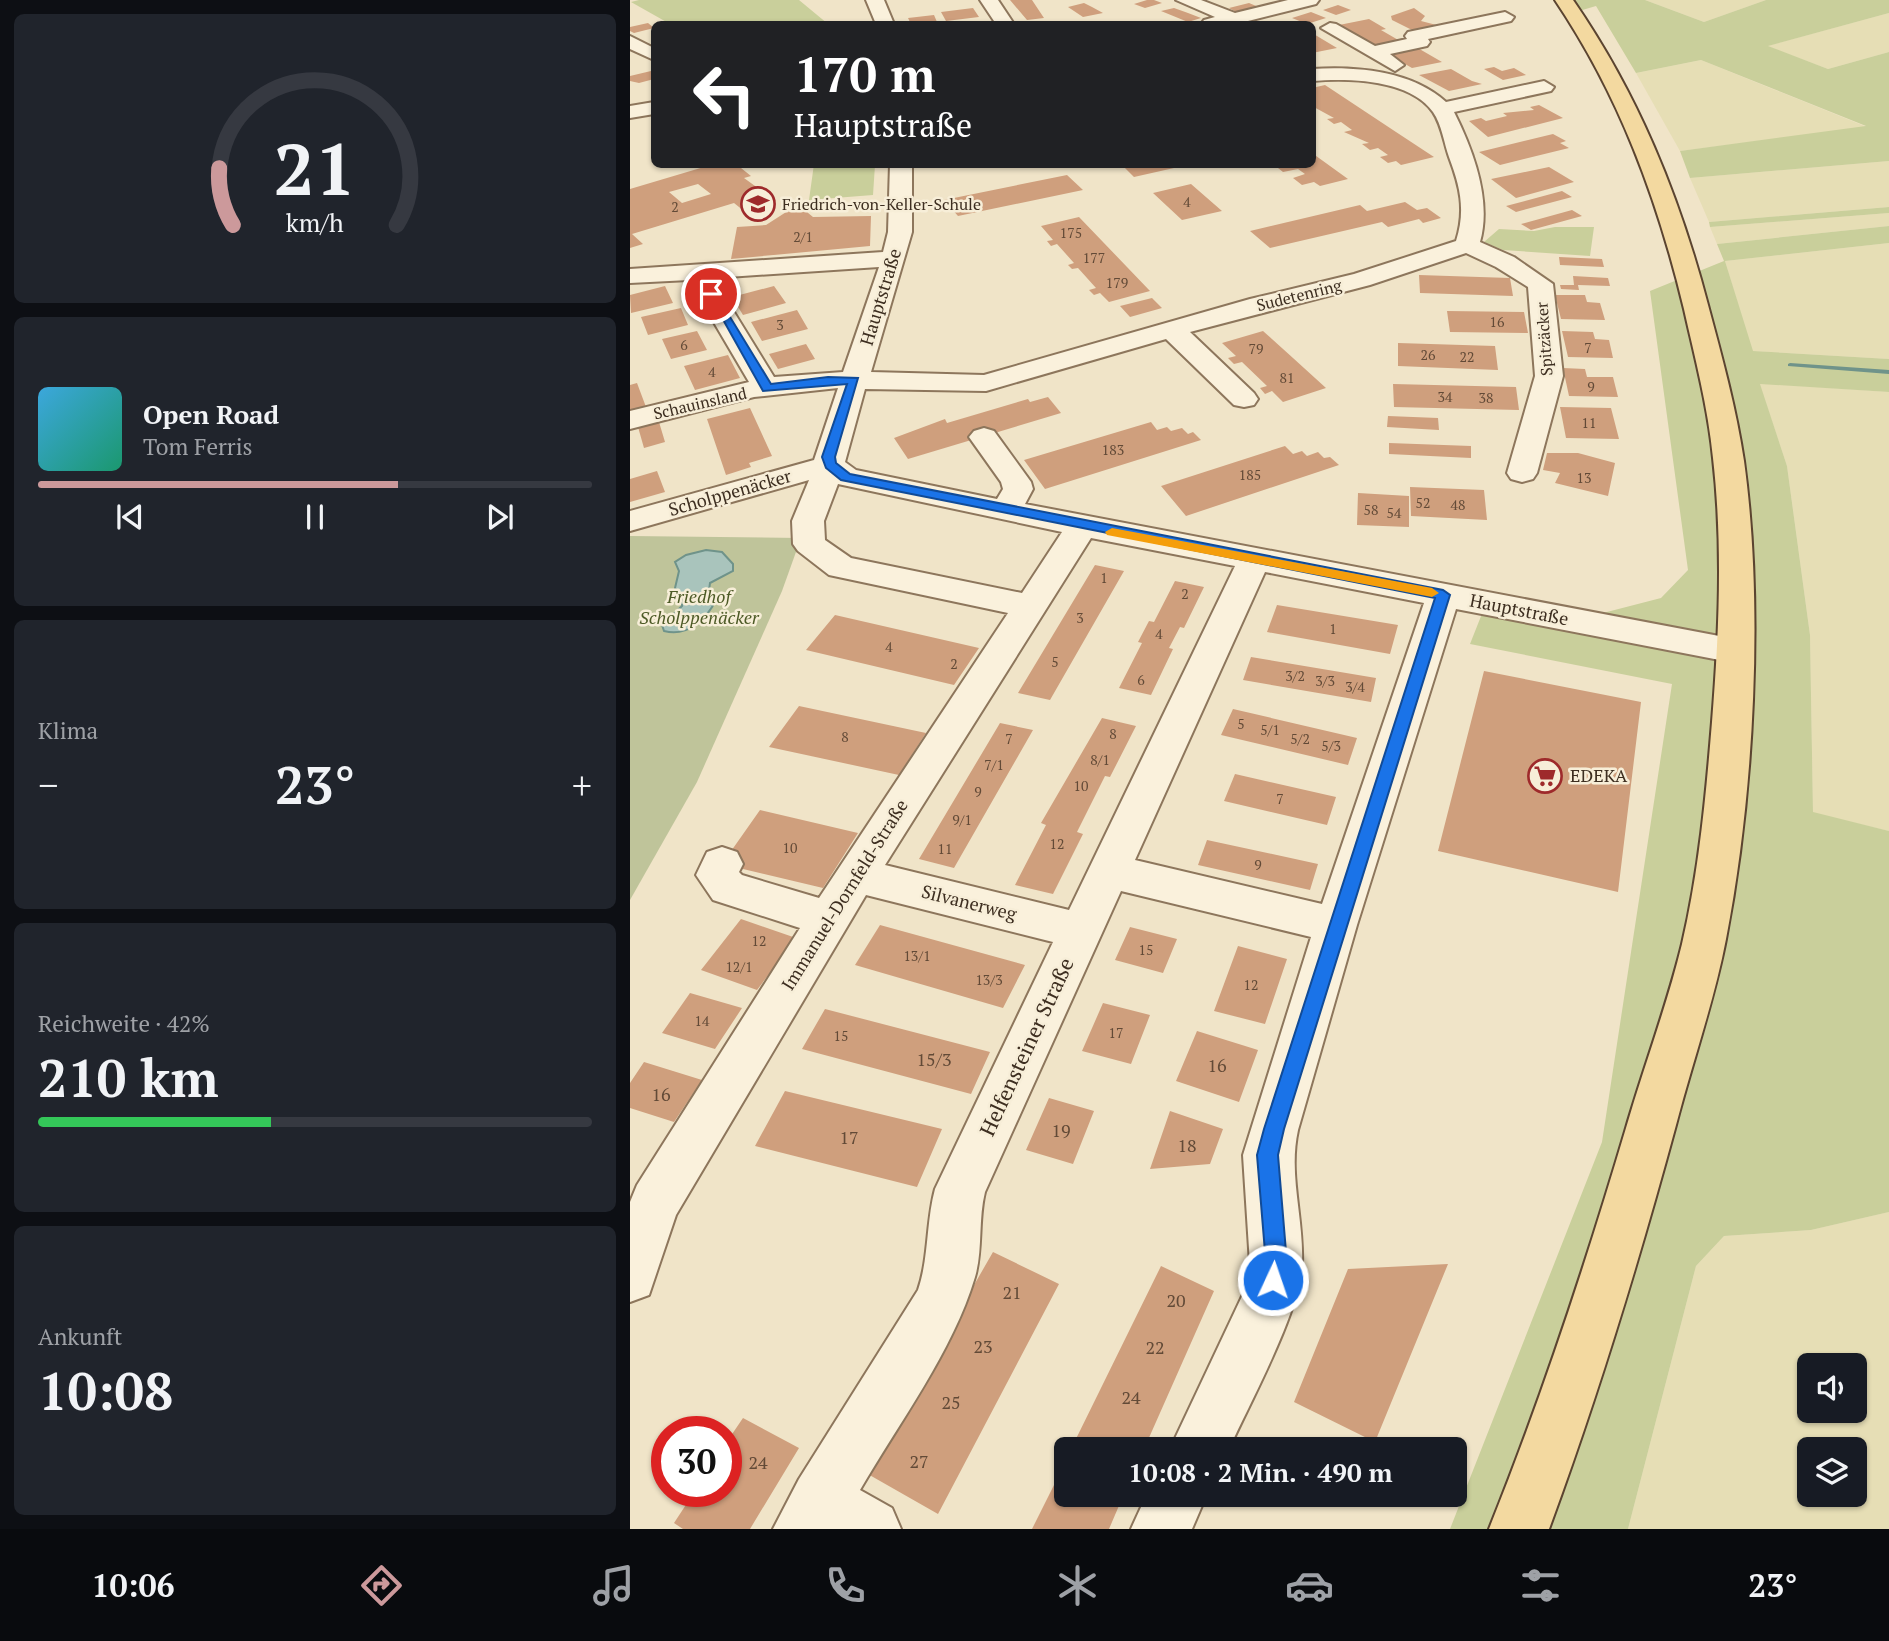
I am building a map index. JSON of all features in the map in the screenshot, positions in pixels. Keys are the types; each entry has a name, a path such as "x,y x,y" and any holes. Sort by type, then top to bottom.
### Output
{"main road":[{"path":"1519,1529 1548,1457 1636,1183 1703,946 1718,865 1727,789 1735,651 1735,547 1729,463 1712,370 1684,257 1649,151 1599,56 1564,0"}],"street":[{"path":"875,0 884,21"},
{"path":"989,0 1003,21"},
{"path":"1185,0 1236,19"},
{"path":"1226,21 1310,0"},
{"path":"1373,52 1421,42 1414,36 1505,18 1481,0"},
{"path":"1330,28 1425,83 1410,87"},
{"path":"630,41 651,53"},
{"path":"1316,75 1352,76 1410,87 1426,95 1441,109 1474,192 1475,221 1467,245"},
{"path":"1441,109 1544,87"},
{"path":"630,112 651,108"},
{"name":"Hauptstraße","path":"901,168 900,232 894,259 830,447 830,465 846,477 1254,560 1735,651"},
{"name":"Sudetenring","path":"854,381 956,385 986,383 1361,280 1467,245"},
{"name":"Spitzäcker","path":"1467,245 1506,262 1540,285 1549,376 1522,473"},
{"path":"630,276 894,259"},
{"path":"698,273 767,388"},
{"path":"1172,330 1244,399"},
{"name":"Schauinsland","path":"630,420 767,388 828,380 854,381"},
{"path":"984,437 1016,482 1018,489 1006,511"},
{"path":"830,465 808,521 809,544 841,568 1031,606"},
{"name":"Scholppenäcker","path":"630,522 830,465"},
{"name":"Immanuel-Dornfeld-Straße","path":"630,1276 654,1203 856,875 1082,526"},
{"name":"Helfensteiner Straße","path":"812,1515 939,1305 950,1273 954,1213 960,1189 1254,560"},
{"path":"1205,1437 1270,1296 1276,1264 1268,1155 1336,925 1443,595"},
{"path":"722,864 717,875 728,888 829,919"},
{"path":"1110,871 1336,925"},
{"name":"Silvanerweg","path":"856,875 1082,931"},
{"path":"1161,1529 1172,1507"},
{"path":"812,1515 871,1529"}],"shaded area":[{"path":"1645,0 1766,0 1704,22"},
{"path":"1889,13 1889,52 1828,69 1767,46"},
{"path":"1701,60 1867,127 1680,151 1636,73"},
{"path":"1889,161 1889,207 1709,222 1690,178"},
{"path":"1889,213 1889,226 1717,244 1710,227"},
{"path":"1889,243 1889,359 1752,351 1725,261"},
{"path":"1759,383 1889,392 1889,831 1813,813 1810,635 1787,466"},
{"path":"1889,1212 1889,1529 1628,1529 1696,1266 1724,1236 1811,1230"}],"green space":[{"path":"799,0 824,21 665,21 631,2"},
{"path":"1570,0 1645,0 1704,22 1766,0 1889,0 1889,13 1768,46 1828,69 1889,52 1889,161 1690,178 1680,151 1866,126 1701,60 1636,73 1596,6 1579,11"},
{"path":"813,168 875,168 873,195 809,200"},
{"path":"1889,207 1889,213 1710,227 1709,222"},
{"path":"1889,226 1889,243 1725,261 1753,351 1889,359 1889,392 1760,384 1787,466 1810,635 1813,812 1889,831 1889,1212 1811,1230 1724,1236 1696,1266 1628,1529 1450,1529 1459,1507 1467,1507 1467,1486 1602,1142 1672,684 1470,644 1489,596 1603,613 1661,598 1688,570 1650,291 1724,261 1717,244"},
{"path":"1555,227 1594,227 1590,256 1503,250 1484,242 1499,229 1534,231"},
{"name":"Friedhof Scholppenäcker","path":"630,536 801,538 782,591 697,782 630,900"}],"water":[{"path":"706,550 722,552 733,564 733,571 710,583 709,591 716,600 701,620 681,632 664,631 662,625 682,606 682,598 675,588 679,571 675,562 686,555"}],"building":[{"path":"1010,0 1032,0 1044,18 1027,20"},
{"path":"1147,0 1162,3 1145,8 1134,4"},
{"path":"1084,3 1103,13 1083,17 1068,7"},
{"path":"1249,3 1261,8 1240,14 1229,8"},
{"path":"1338,5 1351,10 1336,15 1323,10"},
{"path":"973,8 979,17 946,21 941,12"},
{"path":"1174,8 1201,18 1186,21 1161,11"},
{"path":"1414,8 1425,16 1421,21 1448,28 1416,32 1392,20 1391,16"},
{"path":"1311,12 1326,18 1316,21 1292,18"},
{"path":"934,15 937,21 910,21 908,18"},
{"path":"1369,19 1400,41 1373,46 1348,29 1340,30 1334,26"},
{"path":"648,23 651,29 634,33 630,31 630,27"},
{"path":"1316,35 1337,48 1316,52"},
{"path":"1416,47 1442,62 1412,68 1386,53"},
{"path":"1494,67 1502,71 1514,68 1526,75 1503,80 1484,69"},
{"path":"1451,69 1482,84 1449,91 1419,75"},
{"path":"651,71 651,80 639,83 630,81 630,76"},
{"path":"1325,85 1434,157 1401,165 1396,161 1388,163 1380,157 1388,155 1378,148 1370,150 1362,144 1369,143 1344,132 1352,130 1341,122 1334,124 1327,119 1334,118 1316,108 1316,87"},
{"path":"1539,105 1563,118 1488,137 1469,121 1481,118 1486,121 1507,116 1503,113 1534,110 1530,107"},
{"path":"1553,134 1566,141 1560,143 1569,148 1500,165 1479,152"},
{"path":"1316,156 1348,179 1320,186 1314,182 1302,185 1293,178 1305,174 1298,169 1283,172 1278,168 1316,168"},
{"path":"1549,167 1574,182 1516,198 1491,179"},
{"path":"701,168 741,168 751,176 744,178 776,201 744,211 734,203 632,234 643,244 630,248 630,189","holes":["698,184 711,194 682,203 669,192"]},
{"path":"1125,168 1174,168 1134,177"},
{"path":"1067,175 1083,190 958,216 944,200"},
{"path":"1191,184 1222,211 1182,220 1153,193"},
{"path":"1562,191 1572,197 1516,212 1506,206"},
{"path":"1405,202 1417,210 1427,208 1441,218 1423,223 1419,219 1388,227 1382,222 1270,248 1250,231 1360,205 1367,211"},
{"path":"794,207 802,208 813,217 871,216 870,246 731,259 737,227 766,225"},
{"path":"1572,210 1582,216 1531,230 1521,224"},
{"path":"1079,217 1150,291 1109,302 1100,293 1094,295 1089,290 1096,288 1078,268 1072,269 1068,265 1074,263 1057,244 1051,246 1047,241 1053,240 1041,226"},
{"path":"1559,257 1602,259 1604,267 1560,265"},
{"path":"1419,275 1510,278 1513,296 1420,293"},
{"path":"1573,276 1608,278 1610,286 1578,285 1579,290 1561,289 1560,285 1574,285"},
{"path":"665,286 673,303 631,313 630,295"},
{"path":"774,286 786,303 743,315 732,297"},
{"path":"1555,295 1585,295 1587,302 1600,303 1605,320 1561,319"},
{"path":"1152,298 1162,308 1130,317 1120,306"},
{"path":"681,308 688,325 648,335 641,317"},
{"path":"797,310 808,329 762,341 751,322"},
{"path":"1447,311 1524,312 1528,333 1450,332"},
{"path":"697,331 707,350 671,359 662,339"},
{"path":"1263,331 1326,388 1283,402 1272,391 1265,394 1260,388 1267,386 1242,362 1234,364 1228,358 1236,356 1222,343"},
{"path":"1562,331 1593,332 1595,339 1609,340 1613,358 1568,357"},
{"path":"1398,343 1495,346 1498,370 1398,366"},
{"path":"806,344 815,359 778,369 769,354"},
{"path":"728,355 740,378 695,390 684,366"},
{"path":"1563,368 1585,369 1587,377 1613,377 1618,397 1569,396"},
{"path":"637,383 646,407 630,411 630,385"},
{"path":"1393,384 1516,387 1519,410 1394,407"},
{"path":"1048,397 1061,413 908,459 894,438 945,419 947,423 1028,399 1030,402"},
{"path":"1560,407 1611,408 1619,439 1566,438"},
{"path":"750,408 772,456 749,463 751,467 726,475 707,419"},
{"path":"1388,416 1438,418 1439,430 1387,427"},
{"path":"659,422 665,442 644,448 638,427"},
{"path":"1151,422 1157,430 1167,427 1171,431 1182,428 1188,434 1193,432 1201,440 1045,489 1024,460"},
{"path":"1389,443 1471,446 1471,458 1389,454"},
{"path":"1285,446 1293,454 1302,451 1307,456 1318,452 1339,465 1186,516 1161,486"},
{"path":"1547,453 1578,453 1615,463 1608,496 1555,483 1560,473 1543,470"},
{"path":"657,471 665,492 630,502 630,479"},
{"path":"1410,487 1484,490 1487,520 1411,516"},
{"path":"1358,493 1409,496 1409,527 1357,525"},
{"path":"1095,565 1124,571 1050,700 1018,693"},
{"path":"1175,581 1204,587 1184,628 1180,627 1169,648 1173,649 1151,695 1119,688 1142,643 1138,642 1149,621 1154,622"},
{"path":"1277,605 1398,625 1390,654 1267,632"},
{"path":"835,615 979,648 954,685 806,650"},
{"path":"1251,657 1376,678 1371,702 1243,680"},
{"name":"EDEKA","path":"1484,671 1641,702 1618,892 1438,851"},
{"path":"799,706 926,733 899,775 769,747"},
{"path":"1233,709 1357,738 1348,765 1221,735"},
{"path":"1102,718 1136,726 1110,777 1105,776 1077,832 1083,834 1053,894 1015,885 1046,825 1041,823"},
{"path":"1000,723 1033,730 954,868 919,859"},
{"path":"1235,774 1336,797 1327,825 1224,801"},
{"path":"760,810 858,833 823,888 722,864"},
{"path":"1207,840 1318,864 1310,890 1198,865"},
{"path":"741,919 796,938 757,990 701,970"},
{"path":"880,925 1025,965 1003,1008 855,965"},
{"path":"1130,927 1177,939 1163,973 1115,960"},
{"path":"1238,946 1287,959 1265,1024 1214,1011"},
{"path":"690,993 742,1008 715,1049 662,1033"},
{"path":"1103,1003 1150,1015 1131,1064 1082,1051"},
{"path":"825,1009 990,1052 971,1094 802,1049"},
{"path":"1197,1031 1258,1050 1239,1102 1176,1081"},
{"path":"644,1062 702,1080 674,1122 630,1108 630,1083"},
{"path":"785,1091 942,1129 917,1187 755,1146"},
{"path":"1049,1098 1094,1111 1073,1164 1026,1150"},
{"path":"1170,1111 1223,1129 1210,1164 1150,1169"},
{"path":"993,1252 1059,1284 938,1514 866,1473"},
{"path":"1448,1264 1377,1437 1365,1437 1294,1402 1348,1269"},
{"path":"1161,1266 1214,1291 1149,1437 1077,1437"},
{"path":"742,1419 799,1448 750,1529 683,1529 674,1523 684,1507 742,1507"},
{"path":"1054,1485 1054,1507 1118,1507 1109,1529 1032,1529"}],"waterway":[{"path":"1790,365 1889,372"}],"slow traffic":[{"path":"1112,532 1432,593"}],"place":[{"name":"Friedrich-von-Keller-Schule","path":"758,204"},
{"name":"EDEKA","path":"1545,776"}],"route":[{"path":"711,294 767,388 828,380 854,381 828,457 830,465 846,477 1254,560 1443,595 1336,925 1274,1129 1268,1155 1276,1264 1273,1280"}]}
